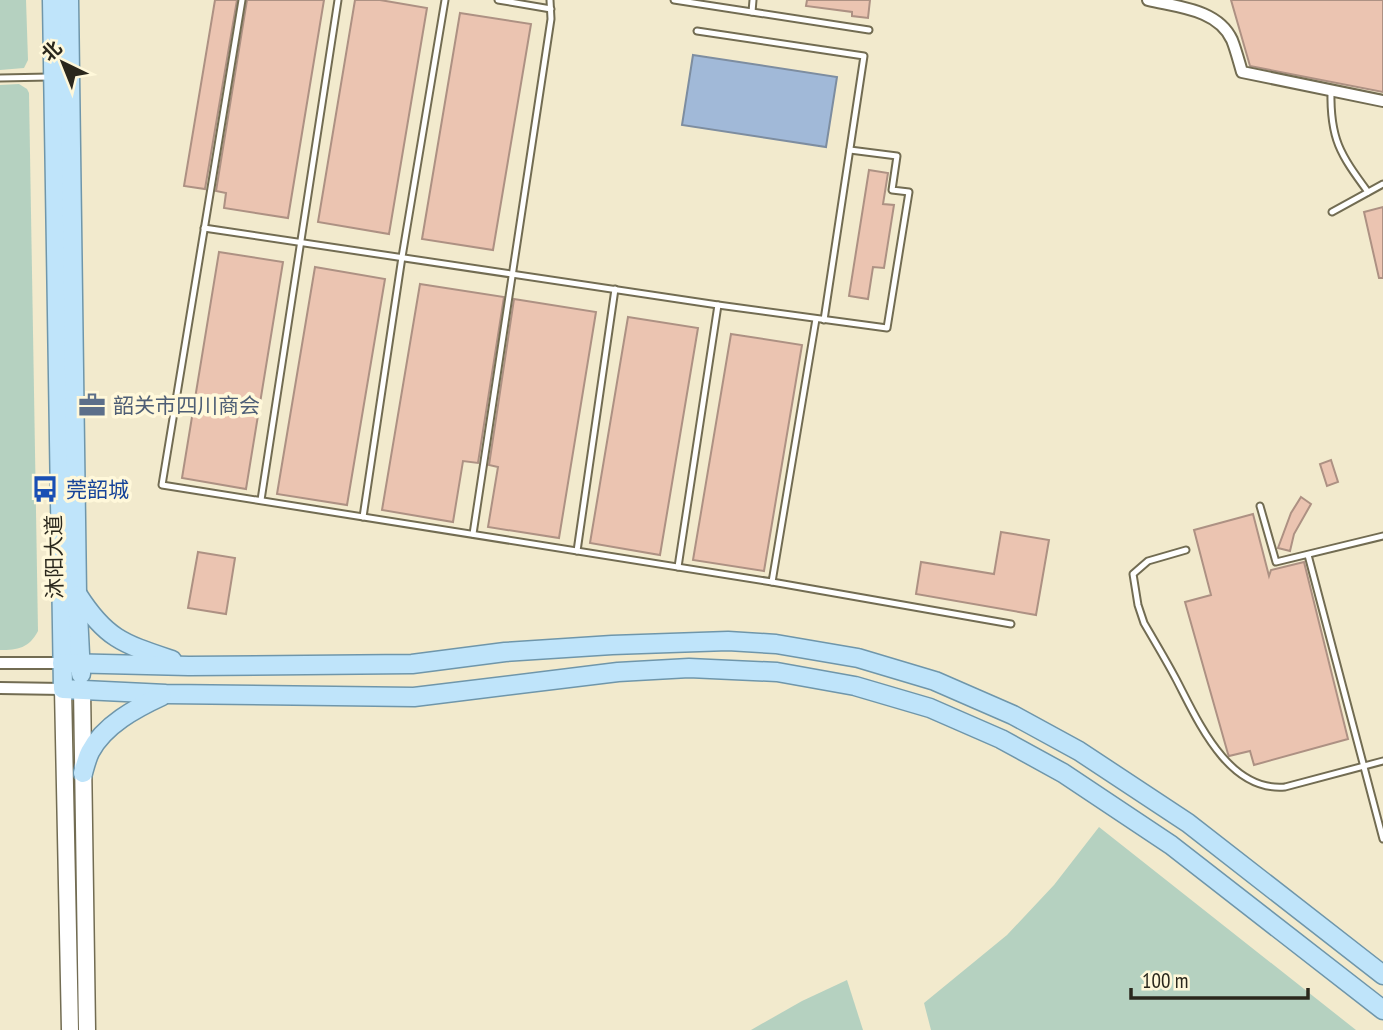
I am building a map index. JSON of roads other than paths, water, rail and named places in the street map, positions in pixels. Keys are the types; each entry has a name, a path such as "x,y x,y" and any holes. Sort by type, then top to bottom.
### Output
{"main road":[{"name":"沐阳大道","path":"52,0 69,1030"},
{"name":"沐阳大道","path":"69,0 77,594 82,688 87,1030"},
{"path":"77,594 91,615 120,642 189,666"},
{"path":"62,663 189,666 412,664 505,652 728,641 776,644 858,658 935,681 1013,715 1079,751 1188,823 1383,975"},
{"path":"63,688 166,695 414,696 605,674 730,668 777,673 867,689 930,708 1001,739 1062,773 1171,845 1383,1010"},
{"path":"83,774 90,752 110,729 140,706 166,695"}],"street":[{"path":"1148,0 1202,13 1216,20 1231,39 1242,72 1383,101"},
{"path":"0,663 62,663"},
{"path":"0,688 63,688"}],"lane":[{"path":"242,0 162,485 772,582 1011,624"},
{"path":"261,500 338,0"},
{"path":"363,517 402,257 445,0"},
{"path":"498,0 551,9"},
{"path":"473,534 551,9 550,0"},
{"path":"674,0 869,30"},
{"path":"752,12 753,0"},
{"path":"697,31 864,56 824,320"},
{"path":"0,78 54,77"},
{"path":"1331,91 1331,110 1337,144 1346,162 1368,192"},
{"path":"204,228 887,328 909,192 892,190 897,156 850,150"},
{"path":"1332,212 1383,184"},
{"path":"577,551 615,289"},
{"path":"678,567 718,305"},
{"path":"772,582 816,319"},
{"path":"1260,506 1276,562 1383,536"},
{"path":"1186,550 1148,561 1133,574 1144,623 1217,752 1234,769 1255,782 1272,788 1285,787 1383,761"},
{"path":"1308,555 1383,839"}],"water":[{"path":"693,55 837,77 826,147 682,125"}],"place":[{"name":"韶关市四川商会","path":"92,405"},
{"name":"莞韶城","path":"45,489"}]}
